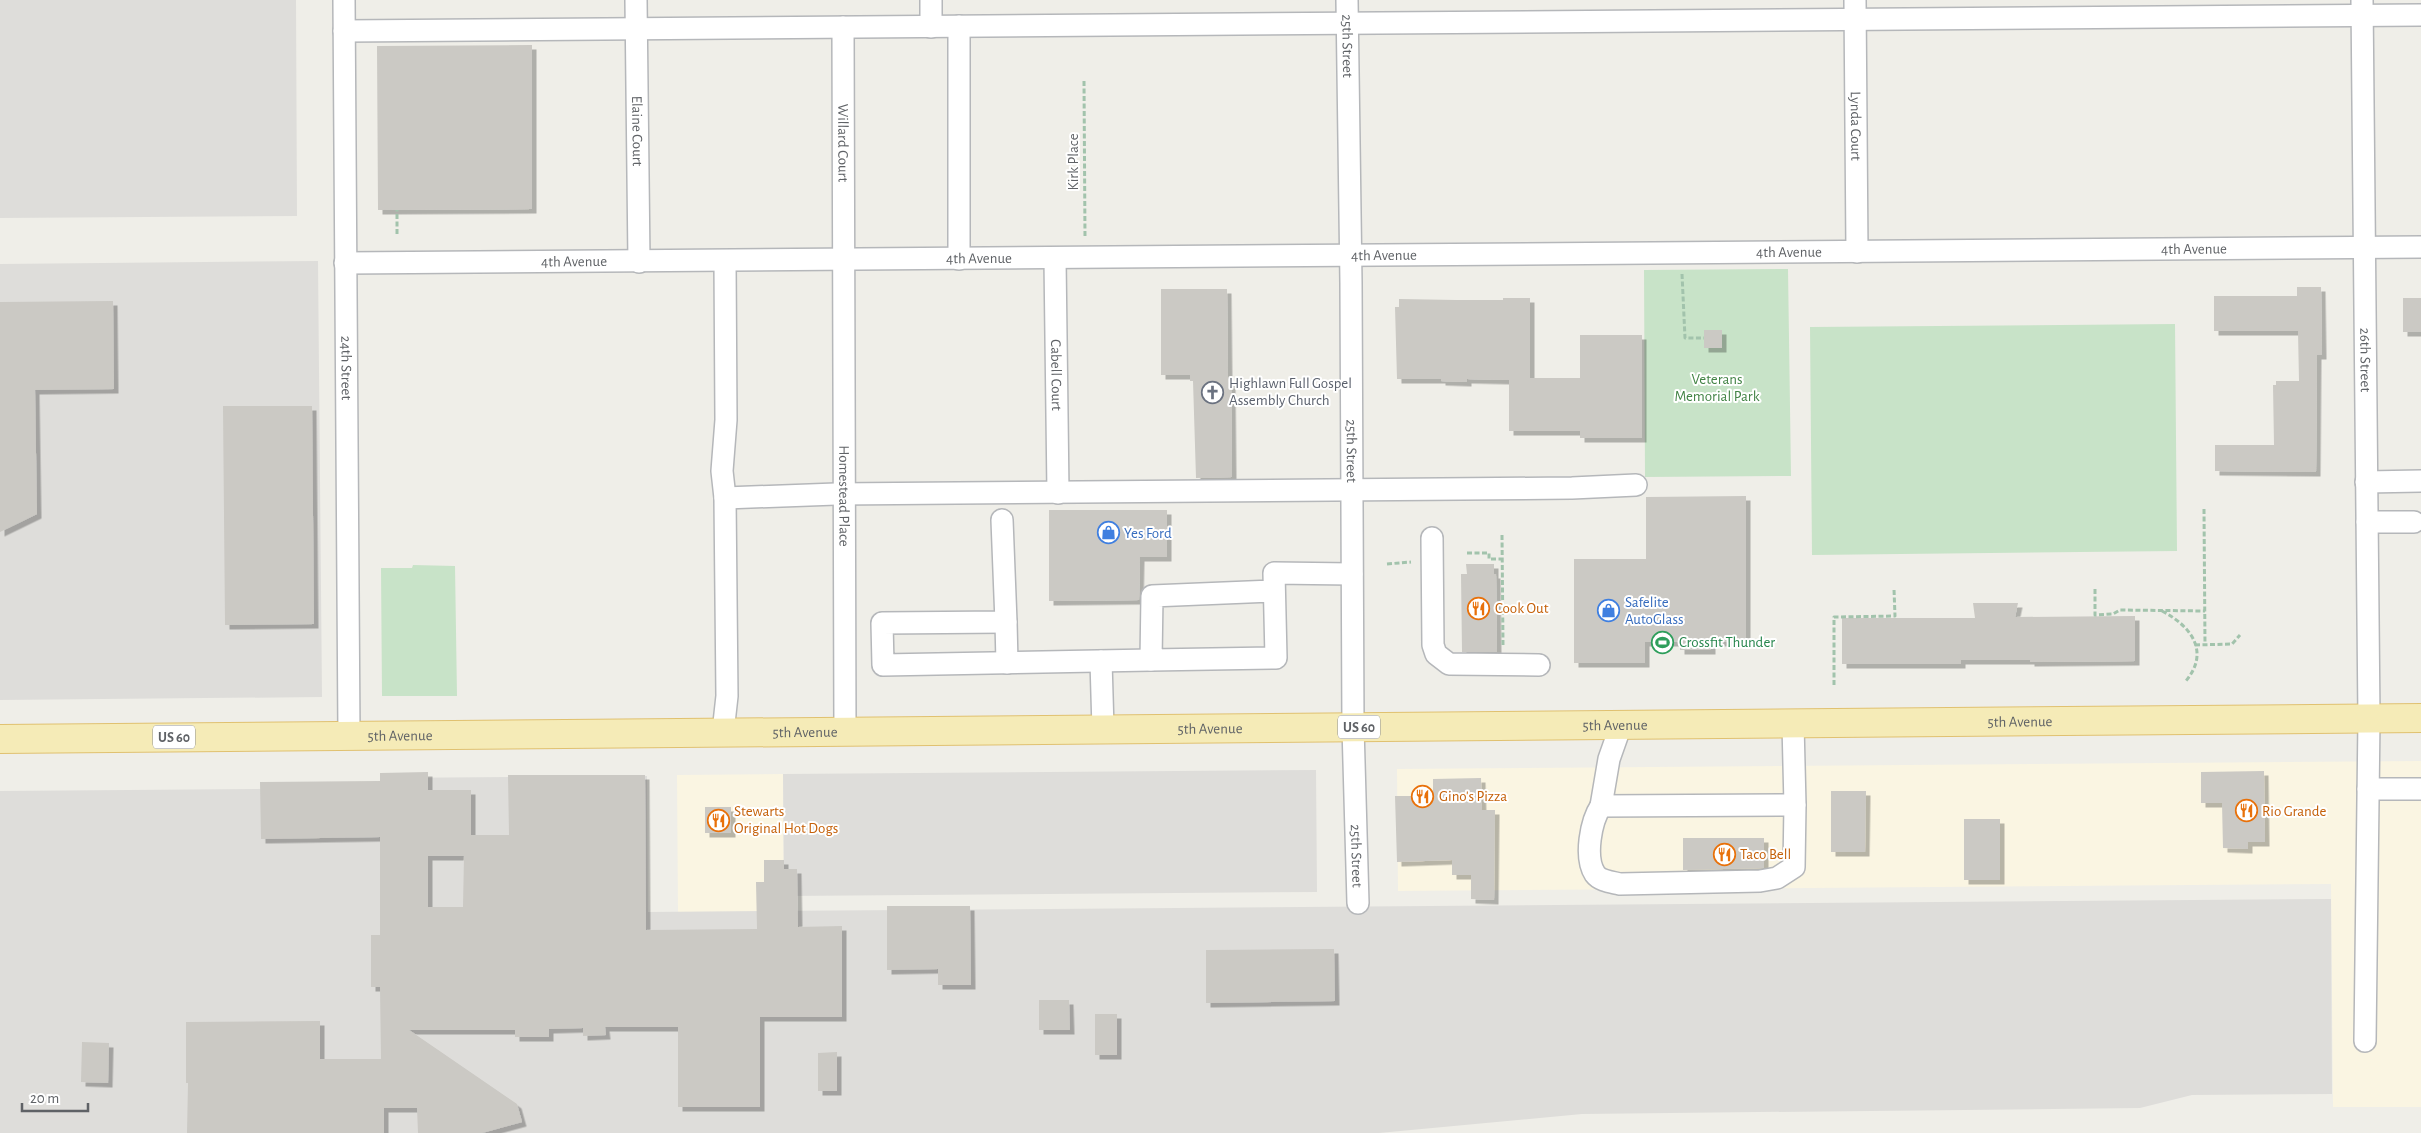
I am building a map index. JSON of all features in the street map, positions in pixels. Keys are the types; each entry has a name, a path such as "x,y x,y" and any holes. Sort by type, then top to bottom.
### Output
{"main road":[{"name":"5th Avenue","path":"0,739 2421,718"}],"street":[{"name":"24th Street","path":"344,0 349,735"},
{"name":"Elaine Court","path":"636,0 639,262"},
{"path":"931,0 931,27"},
{"name":"25th Street","path":"1347,0 1351,255 1353,727 1358,903"},
{"path":"344,31 1347,23 1855,10 2362,8 2421,15"},
{"name":"26th Street","path":"2362,8 2368,719 2365,1041"},
{"name":"Lynda Court","path":"1855,10 1857,252"},
{"path":"959,26 959,259"},
{"name":"Willard Court","path":"843,27 843,260"},
{"name":"4th Avenue","path":"345,262 1055,259 2421,247"},
{"name":"Cabell Court","path":"1055,259 1058,493"},
{"name":"Homestead Place","path":"843,260 846,731"},
{"path":"723,732 727,696 725,498 722,471 726,390 725,261"},
{"path":"2366,482 2421,481"},
{"path":"725,498 844,494 1572,488 1636,485"},
{"path":"1002,520 1007,663"},
{"path":"2367,522 2414,522"},
{"path":"1432,538 1434,645 1436,654 1449,664 1538,665"},
{"path":"1006,622 882,623 883,665 1276,658 1274,573 1352,574"},
{"path":"1151,660 1152,596 1274,591"},
{"path":"1101,661 1103,729"},
{"path":"1621,725 1609,759 1601,806 1594,816 1590,831 1590,859 1595,874 1602,880 1620,884 1760,882 1777,878 1794,867 1793,724"},
{"path":"2368,790 2421,789"},
{"path":"1601,806 1795,805"}],"path":[{"name":"Kirk Place","path":"1084,81 1085,242"},
{"path":"397,210 397,234"},
{"path":"1682,270 1684,338 1704,338"},
{"path":"2204,509 2205,645"},
{"path":"1502,536 1503,653"},
{"path":"1467,553 1489,553 1489,559 1502,559"},
{"path":"1387,564 1418,562"},
{"path":"1834,685 1834,617 1895,616 1894,589"},
{"path":"2095,589 2095,614 2112,614 2120,610 2205,611"},
{"path":"2161,611 2183,623 2191,633 2196,645 2193,669 2185,682"},
{"path":"2196,645 2232,644 2240,635"}],"shaded area":[{"path":"0,0 296,0 297,216 0,218"},
{"path":"318,261 322,697 0,700 0,264"},
{"path":"2421,761 2421,1107 2333,1107 2331,884 1398,891 1397,769"},
{"path":"1316,770 1317,892 784,896 783,774"},
{"path":"783,774 784,896 759,912 678,913 677,775"},
{"path":"647,776 648,912 2331,899 2332,1094 2192,1095 2140,1108 1582,1114 1379,1133 0,1133 0,791 383,788 383,778"}],"green space":[{"name":"Veterans Memorial Park","path":"1788,269 1791,476 1645,477 1644,270"},
{"path":"2175,324 2177,551 1812,555 1810,327"},
{"path":"413,565 455,566 457,696 382,696 381,568 412,568"}],"building":[{"path":"532,45 532,209 378,210 377,46"},
{"path":"2297,287 2321,287 2322,355 2317,355 2316,472 2215,471 2215,445 2274,445 2273,385 2276,385 2276,381 2299,381 2298,331 2214,331 2214,296 2297,296"},
{"name":"Highlawn Full Gospel Assembly Church","path":"1161,289 1227,289 1228,379 1231,379 1232,477 1196,478 1193,381 1190,381 1190,375 1161,375"},
{"path":"1503,298 1530,298 1530,378 1580,378 1580,335 1642,335 1642,438 1580,438 1580,431 1509,431 1509,380 1467,379 1467,382 1441,381 1441,379 1397,379 1395,307 1399,307 1399,299 1503,300"},
{"path":"2403,298 2421,298 2421,332 2403,332"},
{"path":"113,301 114,389 35,390 37,514 0,532 0,302"},
{"path":"1704,330 1722,330 1722,348 1704,348"},
{"path":"223,406 312,406 314,624 225,625"},
{"path":"1746,496 1746,642 1711,642 1711,650 1680,650 1680,642 1645,642 1645,663 1574,663 1574,559 1646,559 1646,497"},
{"name":"Yes Ford","path":"1049,510 1167,510 1167,557 1140,557 1139,600 1049,601"},
{"name":"Cook Out","path":"1466,564 1494,564 1494,574 1496,574 1497,652 1462,652 1461,574 1467,574"},
{"path":"1973,603 2018,603 2015,617 2135,616 2135,661 2030,662 2030,660 1961,660 1961,664 1842,664 1842,618 1975,618"},
{"name":"Rio Grande","path":"2264,771 2265,842 2248,842 2248,849 2223,848 2222,803 2201,803 2201,772"},
{"path":"428,772 428,790 471,790 471,835 509,835 508,775 645,775 646,930 757,929 756,882 764,882 764,860 784,860 784,869 797,869 798,927 842,926 842,1017 760,1017 760,1107 678,1107 678,1027 605,1027 606,1035 583,1036 583,1028 549,1029 549,1037 515,1037 515,1030 409,1030 517,1104 522,1122 482,1133 418,1133 417,1108 384,1108 384,1133 187,1133 186,1022 320,1021 320,1059 381,1059 380,987 371,987 371,935 380,935 380,837 261,839 260,782 380,781 380,773","holes":["428,856 464,856 463,907 428,907"]},
{"path":"1481,778 1482,810 1495,810 1494,900 1471,899 1471,875 1452,875 1452,860 1397,862 1395,796 1433,796 1433,779"},
{"path":"1831,791 1866,791 1865,852 1831,852"},
{"name":"Stewarts Original Hot Dogs","path":"705,807 731,807 731,833 705,833"},
{"path":"1964,819 2000,819 2000,880 1964,880"},
{"name":"Taco Bell","path":"1683,838 1764,838 1764,868 1683,870"},
{"path":"887,906 970,906 971,985 938,985 938,969 887,970"},
{"path":"1334,949 1335,1001 1206,1003 1206,950"},
{"path":"1039,1000 1069,1000 1070,1030 1039,1030"},
{"path":"1095,1014 1117,1014 1117,1055 1095,1055"},
{"path":"82,1042 109,1043 108,1083 81,1082"},
{"path":"837,1052 837,1091 818,1091 818,1053"}],"place":[{"name":"Highlawn Full Gospel Assembly Church","path":"1213,392"},
{"name":"Yes Ford","path":"1108,533"},
{"name":"Cook Out","path":"1479,608"},
{"name":"Safelite AutoGlass","path":"1609,611"},
{"name":"Crossfit Thunder","path":"1663,642"},
{"name":"Gino's Pizza","path":"1423,796"},
{"name":"Rio Grande","path":"2246,811"},
{"name":"Stewarts Original Hot Dogs","path":"718,820"},
{"name":"Taco Bell","path":"1724,854"}]}
